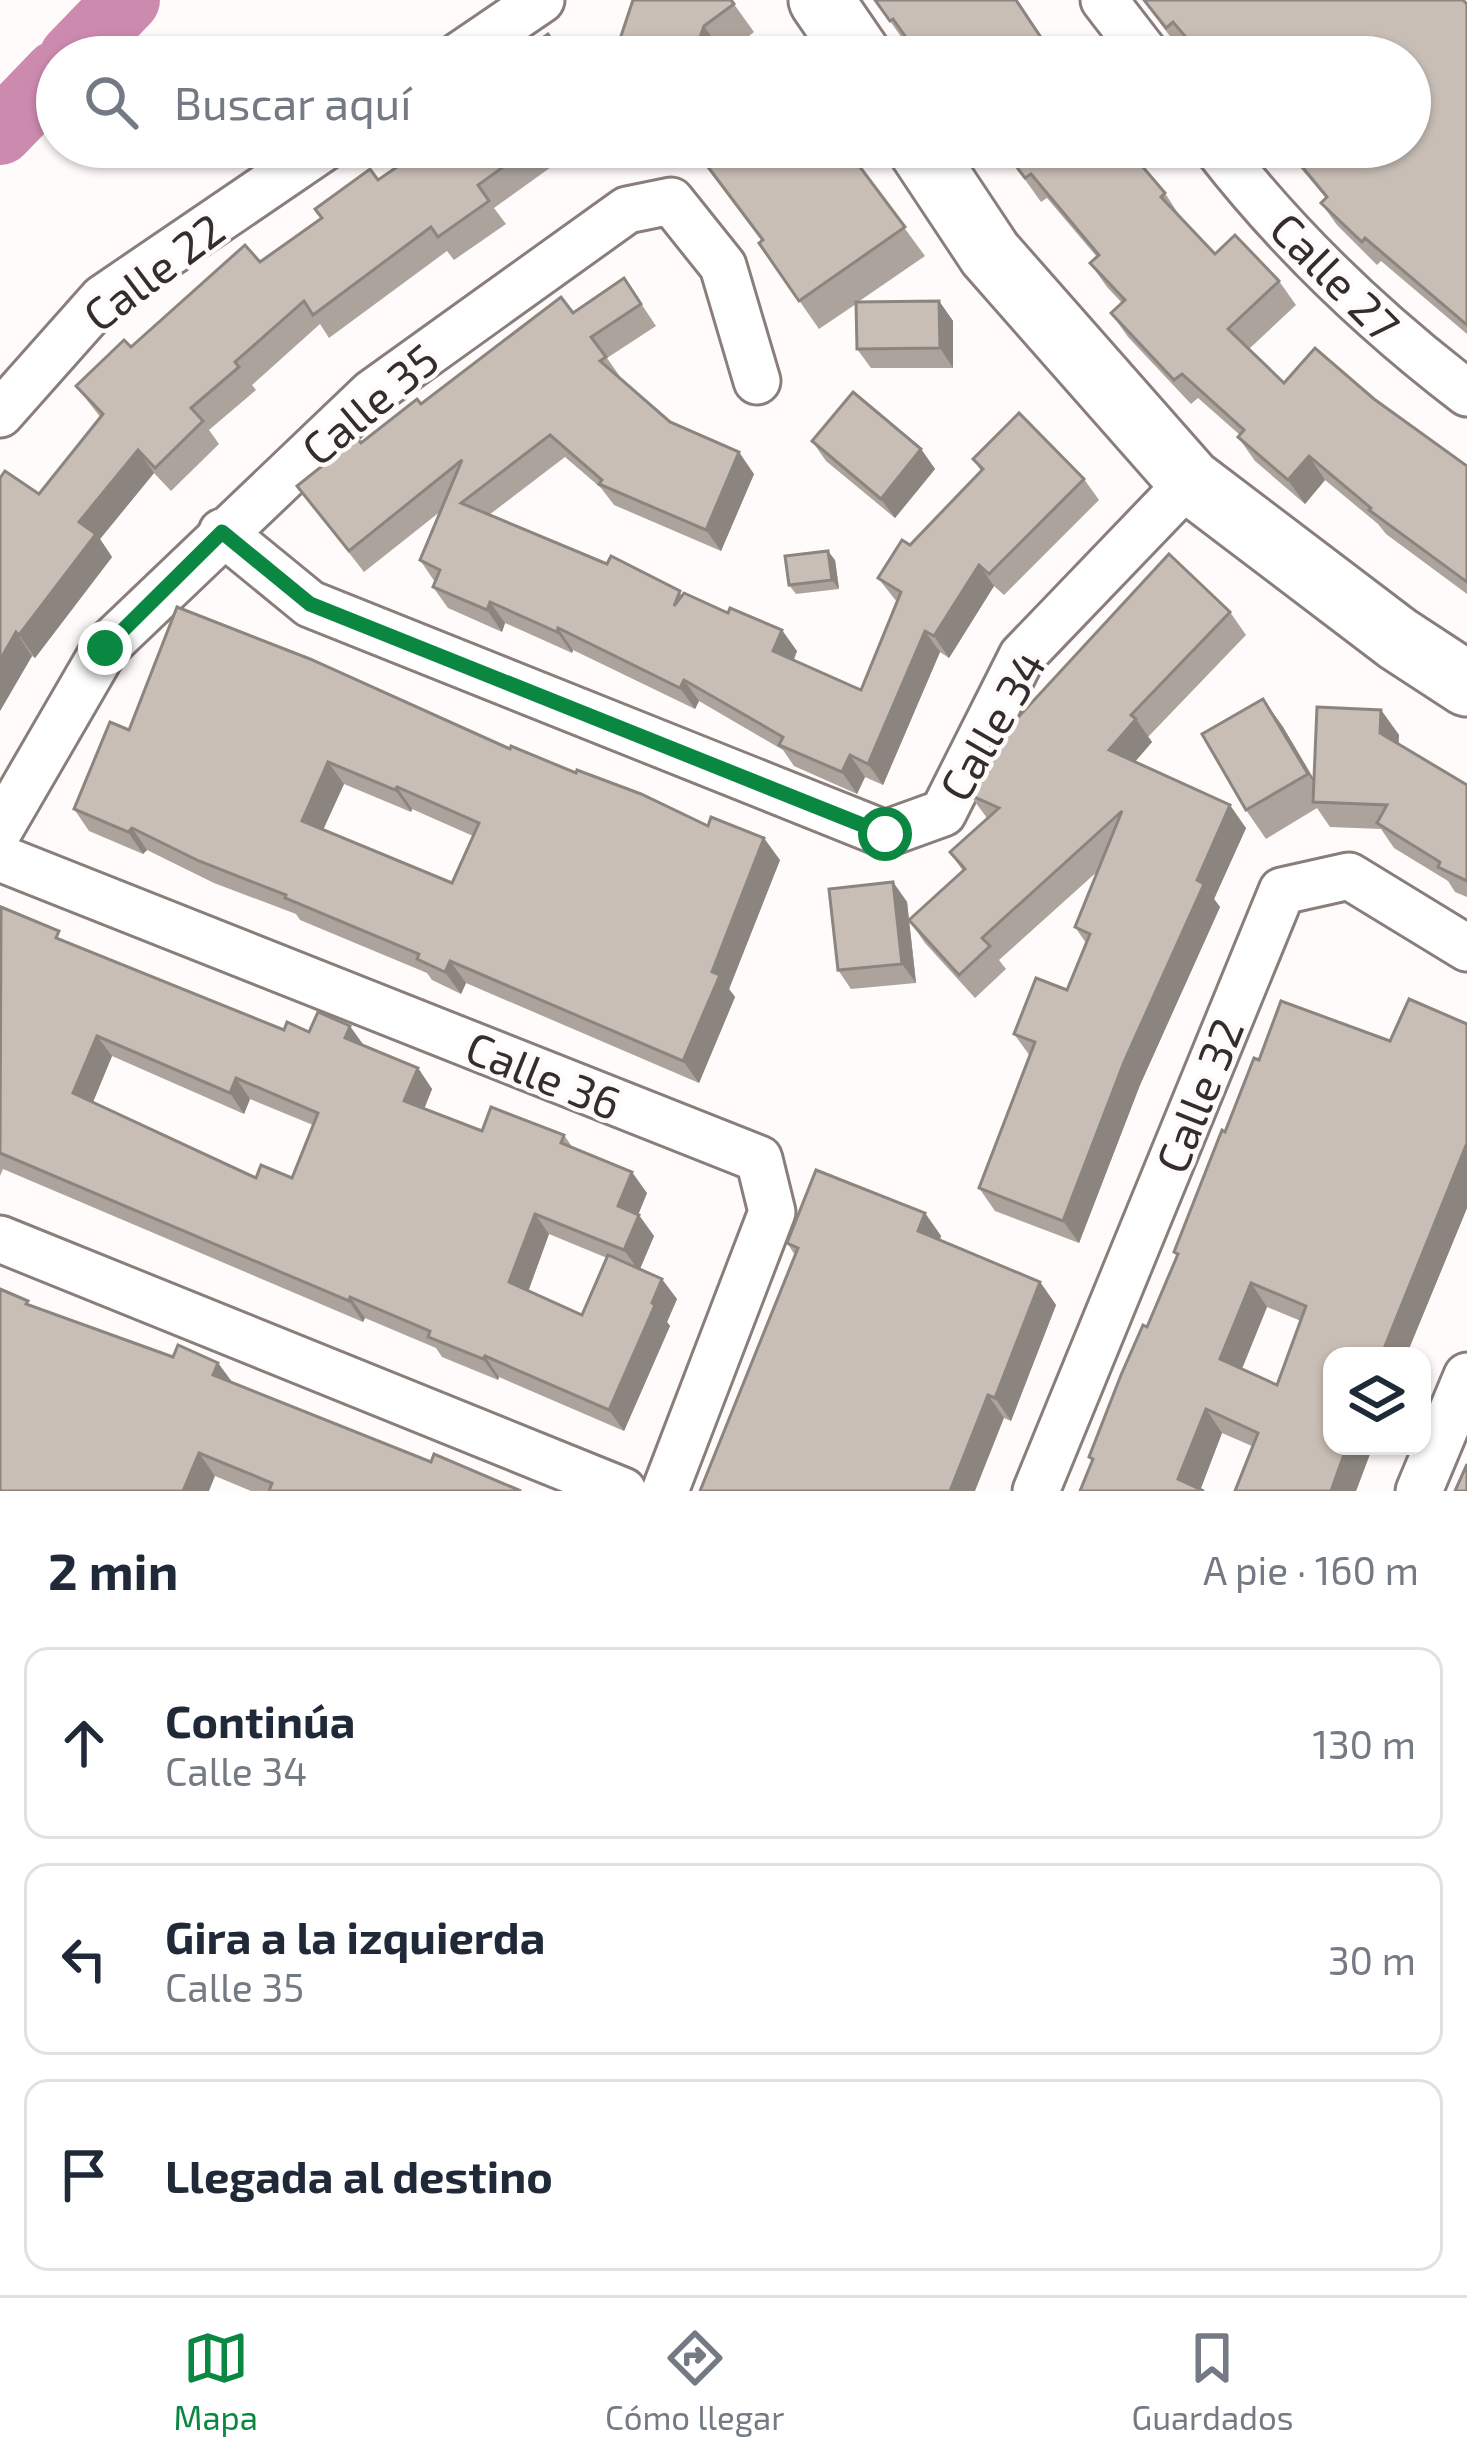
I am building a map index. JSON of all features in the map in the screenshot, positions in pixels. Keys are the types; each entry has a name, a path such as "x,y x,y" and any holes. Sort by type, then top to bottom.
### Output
{"street":[{"path":"488,36 541,0"},
{"path":"821,0 846,36"},
{"path":"1104,0 1132,36"},
{"name":"Calle 22","path":"0,414 103,298 294,168"},
{"path":"934,168 990,254 1190,481 1398,639 1467,684"},
{"name":"Calle 27","path":"1234,168 1308,256 1396,338 1467,393"},
{"name":"Calle 35","path":"0,829 105,648 222,532 372,393 627,210 671,201 723,266 757,380"},
{"name":"Calle 34","path":"222,532 310,604 885,834 943,813 1022,656 1190,481"},
{"name":"Calle 36","path":"0,858 759,1159 772,1212 665,1491"},
{"name":"Calle 32","path":"1036,1491 1282,891 1348,877 1467,948"},
{"path":"0,1239 623,1491"},
{"path":"1419,1491 1467,1376"}],"building":[{"path":"633,0 731,0 734,4 704,26 700,36 621,36"},
{"path":"875,0 1016,0 1040,36 905,36"},
{"path":"1144,0 1463,0 1467,4 1467,325 1365,238 1362,242 1321,203 1327,197 1303,168 1431,168 1431,36 1185,36 1173,22 1166,28"},
{"path":"395,168 502,168 478,185 489,201 438,237 431,227 313,315 304,301 191,408 203,421 155,468 138,450 79,522 96,534 19,635 16,632 0,660 0,478 5,471 39,494 103,414 76,386 124,340 131,347 245,245 260,262 322,218 315,209 370,169 378,180"},
{"path":"709,168 861,168 905,227 799,301 759,243 763,240"},
{"path":"1017,168 1144,168 1165,193 1161,197 1215,254 1235,235 1279,281 1228,329 1284,383 1315,348 1374,399 1467,466 1467,582 1369,510 1309,456 1288,480 1238,437 1244,430 1182,374 1174,380 1111,313 1125,300 1090,263 1099,255 1031,174 1025,178"},
{"path":"624,278 641,304 591,337 606,357 600,361 670,422 739,452 706,530 599,484 602,480 550,435 461,503 607,564 611,556 680,591 674,606 684,593 782,630 773,651 861,690 901,592 878,578 902,540 910,545 983,469 973,459 1019,413 1084,479 989,574 979,565 934,636 925,631 868,764 850,755 842,772 779,745 783,737 684,680 680,688 558,628 557,632 490,602 487,610 433,587 440,570 420,560 462,460 349,551 297,486 357,438 361,443 417,399 421,404 561,297 573,313"},
{"path":"939,301 940,348 857,349 856,302"},
{"path":"853,392 921,449 881,499 812,441"},
{"path":"828,551 832,580 789,585 785,556"},
{"path":"1169,554 1230,612 1131,715 1136,719 1109,750 1230,805 1197,880 1204,884 1124,1062 1063,1221 979,1188 1035,1042 1014,1034 1036,978 1067,990 1090,934 1075,927 1122,811 982,938 990,946 959,975 909,920 965,869 950,852 999,808 970,795 995,736 999,738"},
{"path":"177,607 310,659 510,749 641,794 708,826 711,817 764,838 712,972 720,975 683,1061 450,961 445,972 417,959 419,954 286,895 132,828 128,832 74,809 110,722 129,730","holes":["328,762 479,823 452,883 302,821"]},
{"path":"1263,699 1308,774 1246,810 1202,734"},
{"path":"1317,707 1381,710 1380,733 1467,785 1467,881 1438,867 1440,862 1377,823 1387,805 1313,802"},
{"path":"893,882 902,964 838,970 829,889"},
{"path":"1,907 59,931 56,938 284,1030 287,1022 309,1032 318,1012 350,1026 345,1038 418,1068 404,1101 482,1131 491,1107 564,1135 561,1143 632,1172 618,1206 639,1215 624,1250 535,1214 509,1282 582,1315 608,1255 662,1279 609,1410 0,1153","holes":["97,1036 230,1093 236,1078 318,1113 292,1178 261,1165 256,1178 73,1093"]},
{"path":"1409,999 1467,1024 1467,1143 1385,1347 1323,1347 1323,1455 1344,1455 1331,1491 1235,1491 1258,1433 1206,1409 1178,1479 1204,1491 1080,1491 1121,1375 1143,1325 1147,1327 1222,1130 1225,1132 1254,1058 1259,1060 1281,1001 1390,1041","holes":["1251,1283 1306,1306 1277,1385 1220,1359"]},
{"path":"816,1170 925,1213 918,1231 1040,1282 995,1398 988,1395 950,1491 700,1491 798,1248 787,1243"},
{"path":"0,1289 28,1301 26,1304 173,1357 178,1345 218,1363 213,1375 431,1462 434,1454 521,1491 269,1491 272,1483 199,1453 183,1491 0,1491"},
{"path":"1467,1464 1467,1491 1455,1491"}],"waterway":[{"path":"92,36 127,0"},
{"path":"0,132 36,95"}],"route":[{"path":"105,648 222,532 310,604 885,834"}]}
